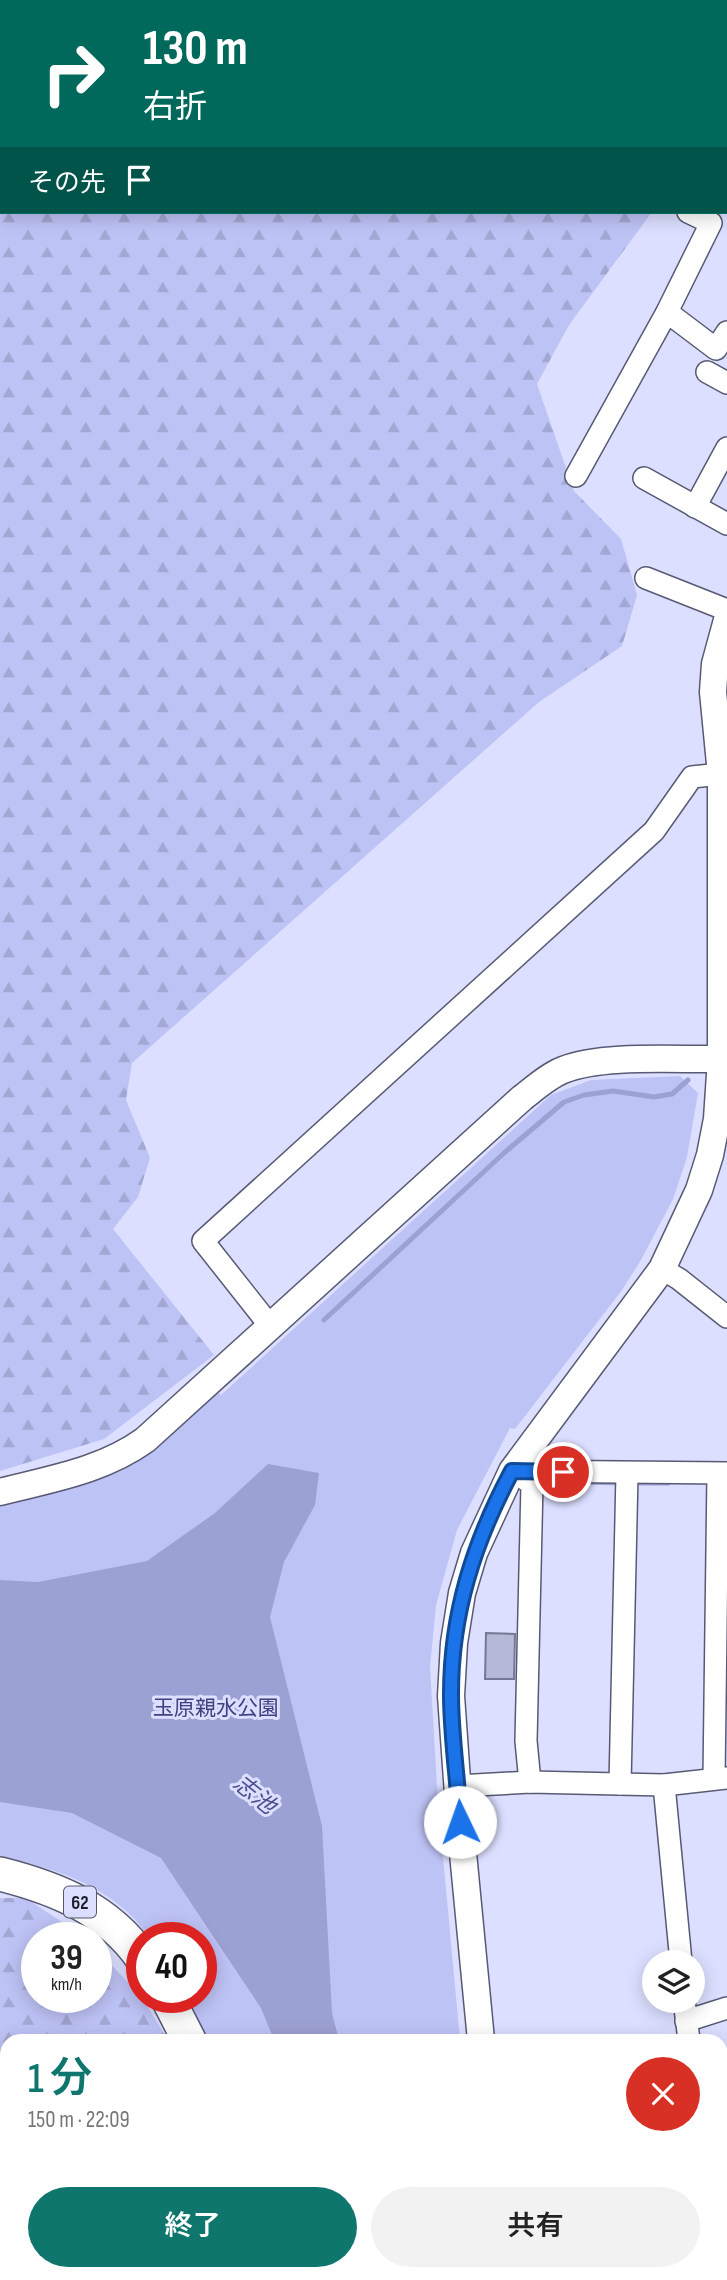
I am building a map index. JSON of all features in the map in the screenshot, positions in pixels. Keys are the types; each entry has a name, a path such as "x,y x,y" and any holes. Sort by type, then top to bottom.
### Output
{"main road":[{"name":"62","path":"0,1874 58,1891 83,1904 111,1924 126,1940"},
{"path":"175,2013 186,2034"}],"street":[{"path":"576,476 667,312 711,223 692,214"},
{"path":"667,312 716,349 727,332"},
{"path":"707,372 727,383"},
{"path":"695,507 727,448"},
{"path":"644,478 727,524"},
{"path":"646,578 727,610"},
{"path":"480,2034 451,1696 453,1643 462,1593 483,1531 512,1471 662,1269 699,1190 710,1155 717,1119 724,946 721,774 715,706 715,664 727,620"},
{"path":"715,706 727,735"},
{"path":"271,1327 203,1241 654,831 692,777 721,774"},
{"path":"0,1492 89,1469 127,1453 271,1327 512,1107 561,1071 592,1062 721,1059"},
{"path":"662,1269 680,1279 727,1317"},
{"path":"458,1786 530,1782 664,1785 721,1778 720,1478 626,1480 512,1471"},
{"path":"512,1471 532,1484 526,1741 530,1782"},
{"path":"620,1784 626,1480"},
{"path":"664,1785 680,1950"},
{"path":"687,2020 727,2008"}],"green space":[{"path":"0,214 651,214 569,325 537,384 574,491 621,539 637,595 622,646 539,702 132,1063 126,1100 150,1158 138,1197 113,1229 214,1355 104,1439 0,1471"},
{"name":"玉原親水公園","path":"680,1076 698,1093 687,1157 673,1199 622,1290 515,1429 510,1428 457,1530 436,1605 430,1667 438,1803 459,2034 203,2034 192,2013 217,2013 217,1922 137,1922 119,1905 82,1882 42,1867 0,1856 0,1506 112,1473 216,1390 221,1395 551,1095 591,1080"},
{"path":"0,1898 26,1898 62,1922 21,1922 21,2013 112,2013 112,1966 126,1980 126,2013 151,2013 164,2034 0,2034"}],"water":[{"name":"志池","path":"268,1464 319,1473 315,1505 284,1562 270,1617 322,1826 332,2013 337,2034 272,2034 261,2008 217,1942 217,1922 204,1922 161,1858 72,1813 0,1802 0,1580 38,1582 147,1561 215,1513"}],"building":[{"path":"486,1633 515,1634 514,1679 485,1679"}],"waterway":[{"path":"324,1320 504,1153 564,1102 584,1095 613,1091 654,1097 672,1094 688,1080"},
{"path":"583,1482 622,1483"},
{"path":"632,1483 668,1483"}],"route":[{"path":"460,1822 451,1696 453,1643 462,1593 474,1553 492,1509 512,1471 563,1472"}]}
